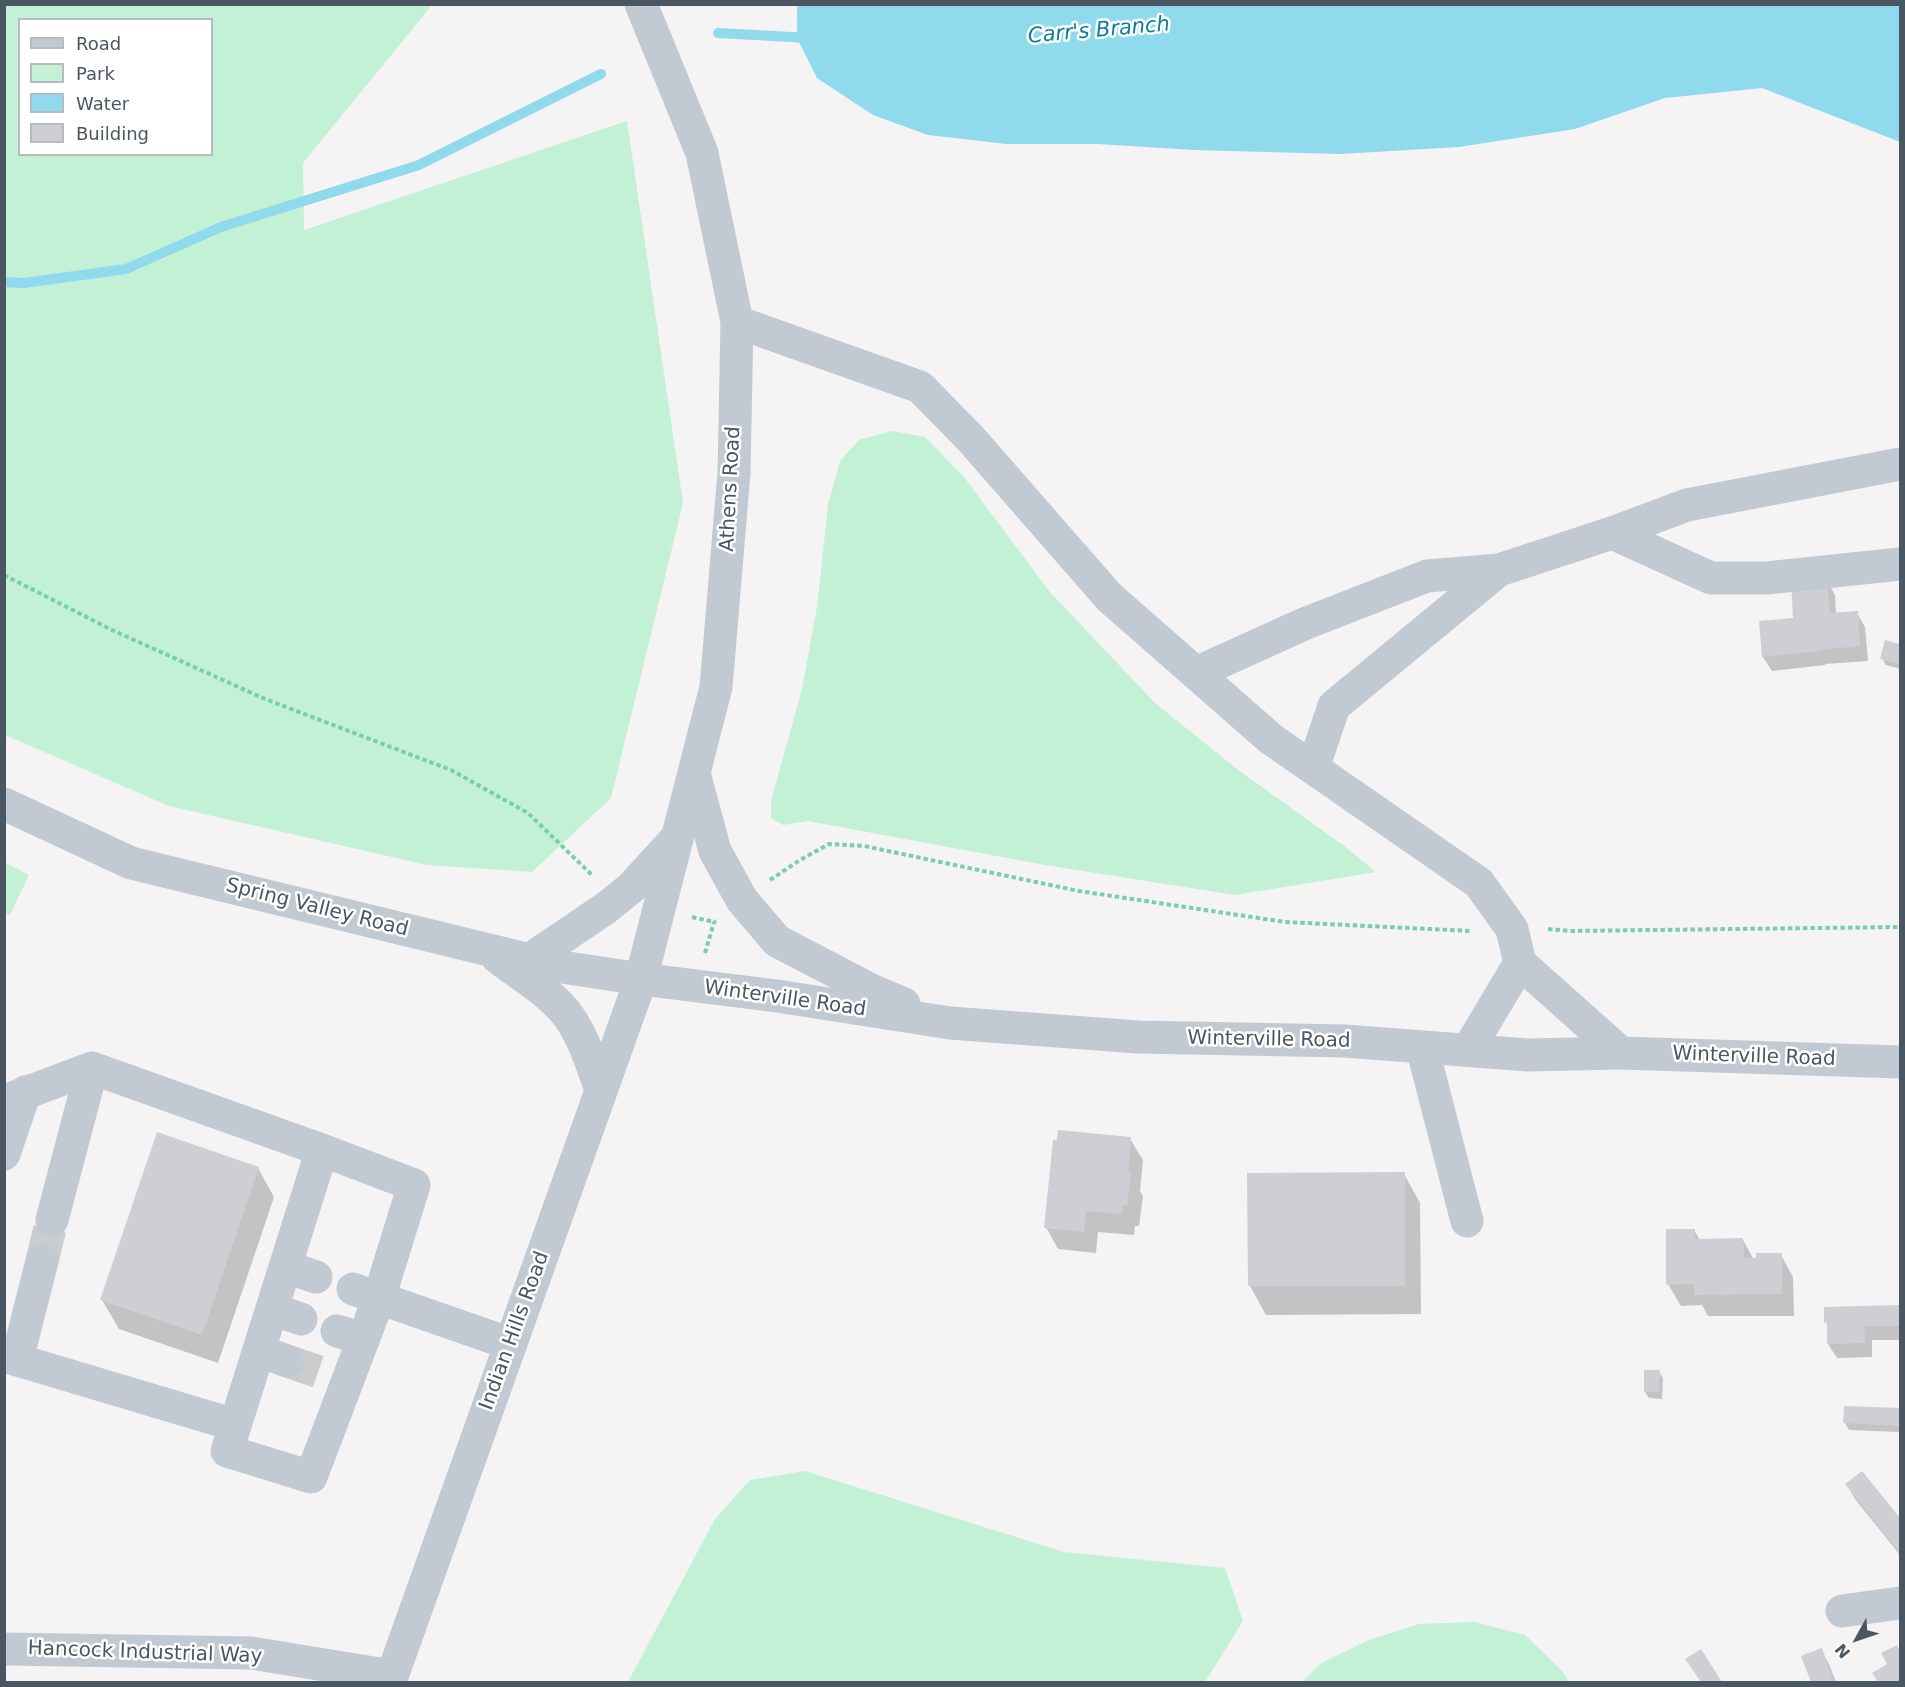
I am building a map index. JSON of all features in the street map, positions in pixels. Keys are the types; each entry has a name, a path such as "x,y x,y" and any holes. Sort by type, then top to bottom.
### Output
{"street":[{"name":"Athens Road","path":"640,979 716,687 734,473 737,322 702,153 641,4"},
{"path":"737,322 920,387 1017,490 1109,597 1271,739 1479,883 1512,929 1520,963 1621,1053"},
{"path":"1196,673 1304,624 1427,576 1499,570 1612,533 1687,505 1900,464"},
{"path":"1612,533 1711,578 1767,578 1900,564"},
{"path":"1313,768 1334,706 1499,570"},
{"path":"693,771 714,851 742,900 777,941 871,990 950,1023"},
{"name":"Spring Valley Road","path":"4,804 131,863 555,966 640,979"},
{"path":"529,960 606,909 632,887 676,840"},
{"path":"486,949 554,1000 568,1017 582,1042 601,1090"},
{"path":"1468,1050 1520,963"},
{"name":"Winterville Road","path":"640,979 777,996 950,1023 1138,1037 1345,1041 1528,1055 1621,1053 1900,1062"},
{"name":"Indian Hills Road","path":"391,1679 640,979"},
{"path":"1422,1047 1467,1221"},
{"path":"52,1221 92,1068"},
{"path":"4,1154 15,1097 92,1068 322,1150 414,1185 350,1335 336,1378 311,1477 228,1451 236,1425 273,1356 286,1314 286,1266 322,1150"},
{"path":"42,1261 11,1358 236,1425"},
{"path":"286,1266 316,1277"},
{"path":"366,1293 510,1344"},
{"path":"1842,1611 1900,1604"},
{"name":"Hancock Industrial Way","path":"4,1649 251,1653 391,1679"}],"path":[{"path":"4,575 112,630 265,699 451,770 528,813 600,883"},
{"path":"763,885 829,844 864,846 1079,891 1285,922 1470,931"},
{"path":"705,954 714,922"},
{"path":"1545,929 1570,931 1900,927"}],"green space":[{"path":"5,4 432,5 303,163 304,230 627,121 683,503 611,798 532,872 427,865 169,806 5,735"},
{"path":"892,431 925,437 964,477 1049,591 1155,703 1237,769 1344,846 1376,872 1235,895 1045,865 808,821 783,825 771,818 771,801 802,689 817,607 828,505 840,461 859,440"},
{"path":"4,862 29,875 10,915 5,912"},
{"path":"805,1471 1064,1552 1225,1568 1243,1621 1205,1682 628,1682 715,1519 750,1480"},
{"path":"1474,1622 1525,1635 1563,1672 1569,1682 1302,1682 1321,1663 1369,1640 1419,1624"}],"water":[{"name":"Carr's Branch","path":"797,5 1900,5 1900,142 1762,88 1665,98 1575,129 1459,147 1340,154 1193,150 1098,144 1007,144 928,135 873,115 817,78 797,38"}],"building":[{"path":"1827,579 1830,613 1858,611 1860,646 1762,657 1759,621 1793,618 1791,582"},
{"path":"1885,640 1900,644 1900,664 1880,659"},
{"path":"1058,1130 1131,1137 1128,1172 1131,1173 1127,1205 1123,1205 1122,1214 1086,1211 1084,1232 1044,1228 1053,1140 1057,1140"},
{"path":"157,1132 259,1167 202,1335 100,1300"},
{"path":"1405,1172 1405,1286 1248,1286 1247,1173"},
{"path":"1666,1229 1695,1229 1695,1239 1743,1238 1744,1258 1756,1258 1756,1253 1782,1253 1782,1294 1694,1295 1694,1284 1666,1285"},
{"path":"1900,1305 1900,1326 1864,1326 1865,1343 1827,1344 1824,1307"},
{"path":"1644,1370 1660,1370 1659,1392 1644,1392"},
{"path":"1844,1406 1900,1408 1900,1426 1843,1423"},
{"path":"1862,1471 1900,1518 1900,1553 1845,1484"},
{"path":"1897,1645 1900,1651 1900,1682 1878,1682 1872,1673 1887,1664 1881,1653"},
{"path":"1822,1648 1834,1682 1811,1682 1801,1656"},
{"path":"1701,1649 1722,1682 1701,1682 1685,1659"}],"waterway":[{"path":"718,33 810,38"},
{"path":"4,282 24,283 126,269 221,227 419,165 601,74"}],"tunnel":[{"path":"42,1261 52,1220"},
{"path":"287,1361 325,1374"}]}
